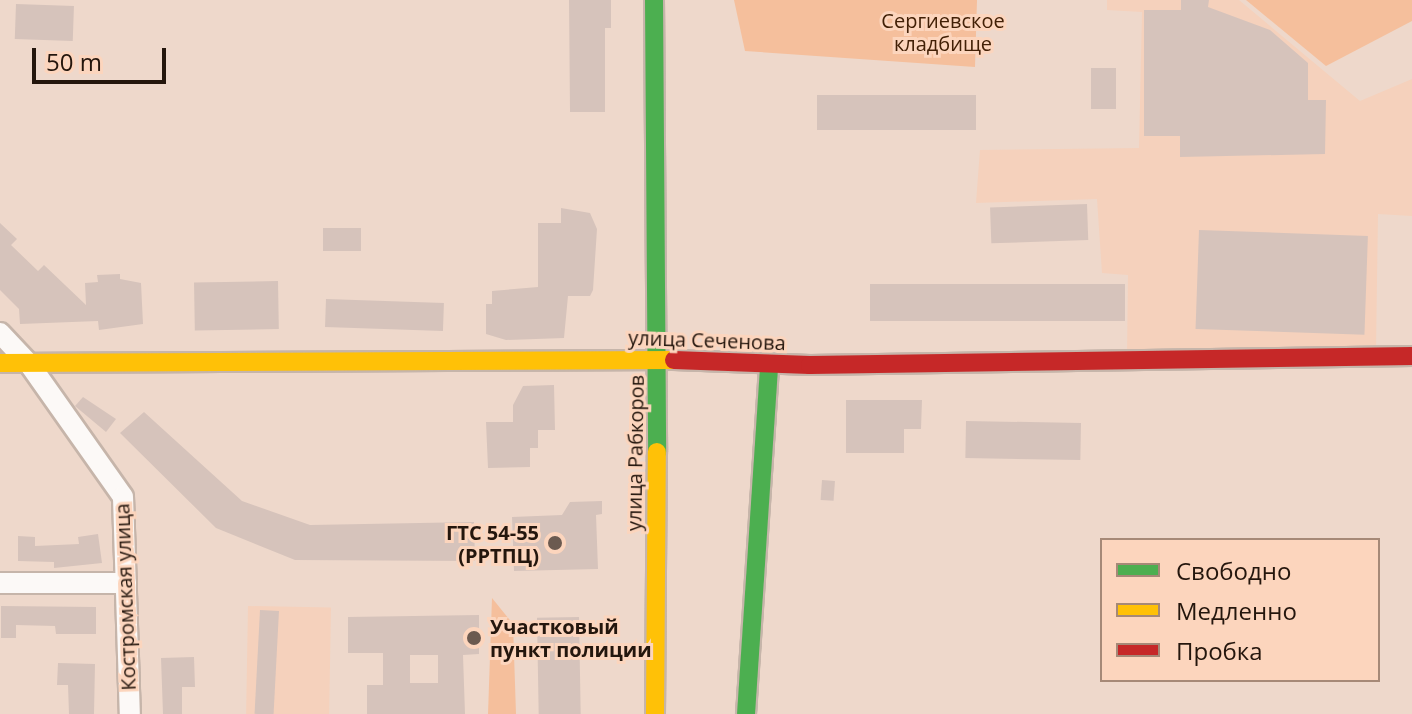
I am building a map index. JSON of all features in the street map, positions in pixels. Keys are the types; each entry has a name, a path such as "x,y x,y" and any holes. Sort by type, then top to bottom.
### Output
{"street":[{"name":"улица Рабкоров","path":"654,0 658,360 655,714"},
{"name":"Костромская улица","path":"0,333 30,365 123,497 130,714"},
{"name":"улица Сеченова","path":"0,363 658,360 769,365 1412,356"},
{"path":"746,714 769,365"},
{"path":"0,583 126,583"}],"shaded area":[{"path":"1107,0 1239,0 1360,101 1412,79 1412,216 1378,214 1376,349 1127,355 1128,275 1102,273 1097,199 976,203 980,150 1139,148 1142,12 1107,10"},
{"path":"248,606 331,607 329,714 246,714"}],"green space":[{"name":"Сергиевское кладбище","path":"734,0 977,0 975,67 745,51"},
{"path":"1246,0 1412,0 1412,21 1326,66"},
{"path":"492,598 513,624 516,714 488,714"}],"building":[{"path":"569,0 611,0 611,28 605,28 605,112 570,112"},
{"path":"1181,0 1209,0 1208,7 1270,30 1308,63 1308,100 1326,100 1325,154 1180,157 1180,136 1144,136 1144,10 1181,10"},
{"path":"16,4 74,6 73,41 15,39"},
{"path":"1091,68 1116,68 1116,109 1091,109"},
{"path":"817,95 976,95 976,130 817,130"},
{"path":"1087,204 1088,240 991,243 990,207"},
{"path":"561,208 590,213 597,229 590,296 568,296 564,338 506,340 486,334 486,304 492,304 492,291 538,287 538,223 561,223"},
{"path":"0,223 17,239 11,245 38,271 44,265 86,305 85,283 98,282 97,275 120,274 120,279 141,283 143,324 99,330 98,321 20,324 19,309 0,290"},
{"path":"323,228 361,228 361,251 323,251"},
{"path":"1199,230 1368,236 1364,335 1196,329"},
{"path":"278,281 279,329 195,330 194,282"},
{"path":"870,284 1125,284 1125,321 870,321"},
{"path":"326,299 444,303 443,331 325,327"},
{"path":"554,385 555,430 538,430 538,448 530,448 530,467 488,468 486,422 513,422 513,405 523,386"},
{"path":"83,397 116,419 106,432 75,406"},
{"path":"846,400 922,400 921,429 904,429 904,453 846,453"},
{"path":"144,412 242,501 310,525 474,522 475,561 295,560 216,528 120,433"},
{"path":"966,421 1081,423 1080,460 965,458"},
{"path":"822,480 835,481 834,501 821,500"},
{"name":"ГТС 54-55 (РРТПЦ)","path":"602,501 602,514 596,515 598,569 514,571 512,517 562,515 570,502"},
{"path":"98,534 102,563 54,568 54,562 18,561 18,536 35,537 35,546 79,544 78,537"},
{"path":"1,606 96,607 96,634 56,634 55,626 16,625 16,638 1,638"},
{"path":"260,610 279,611 274,714 255,714"},
{"path":"479,615 479,654 463,655 465,714 367,714 367,685 383,685 383,653 348,653 348,617","holes":["410,655 438,655 438,683 410,683"]},
{"path":"579,617 581,714 539,714 537,618"},
{"path":"194,657 195,687 182,687 182,714 163,714 161,658"},
{"path":"58,663 95,664 94,714 69,714 68,685 57,685"}],"traffic: fast":[{"path":"654,0 657,452"},
{"path":"746,714 769,365"}],"traffic: slow":[{"path":"0,363 674,360"},
{"path":"655,714 657,452"}],"traffic: jam":[{"path":"674,360 810,365 1412,356"}],"place":[{"name":"ГТС 54-55 (РРТПЦ)","path":"555,543"},
{"name":"Участковый пункт полиции","path":"474,638"}]}
